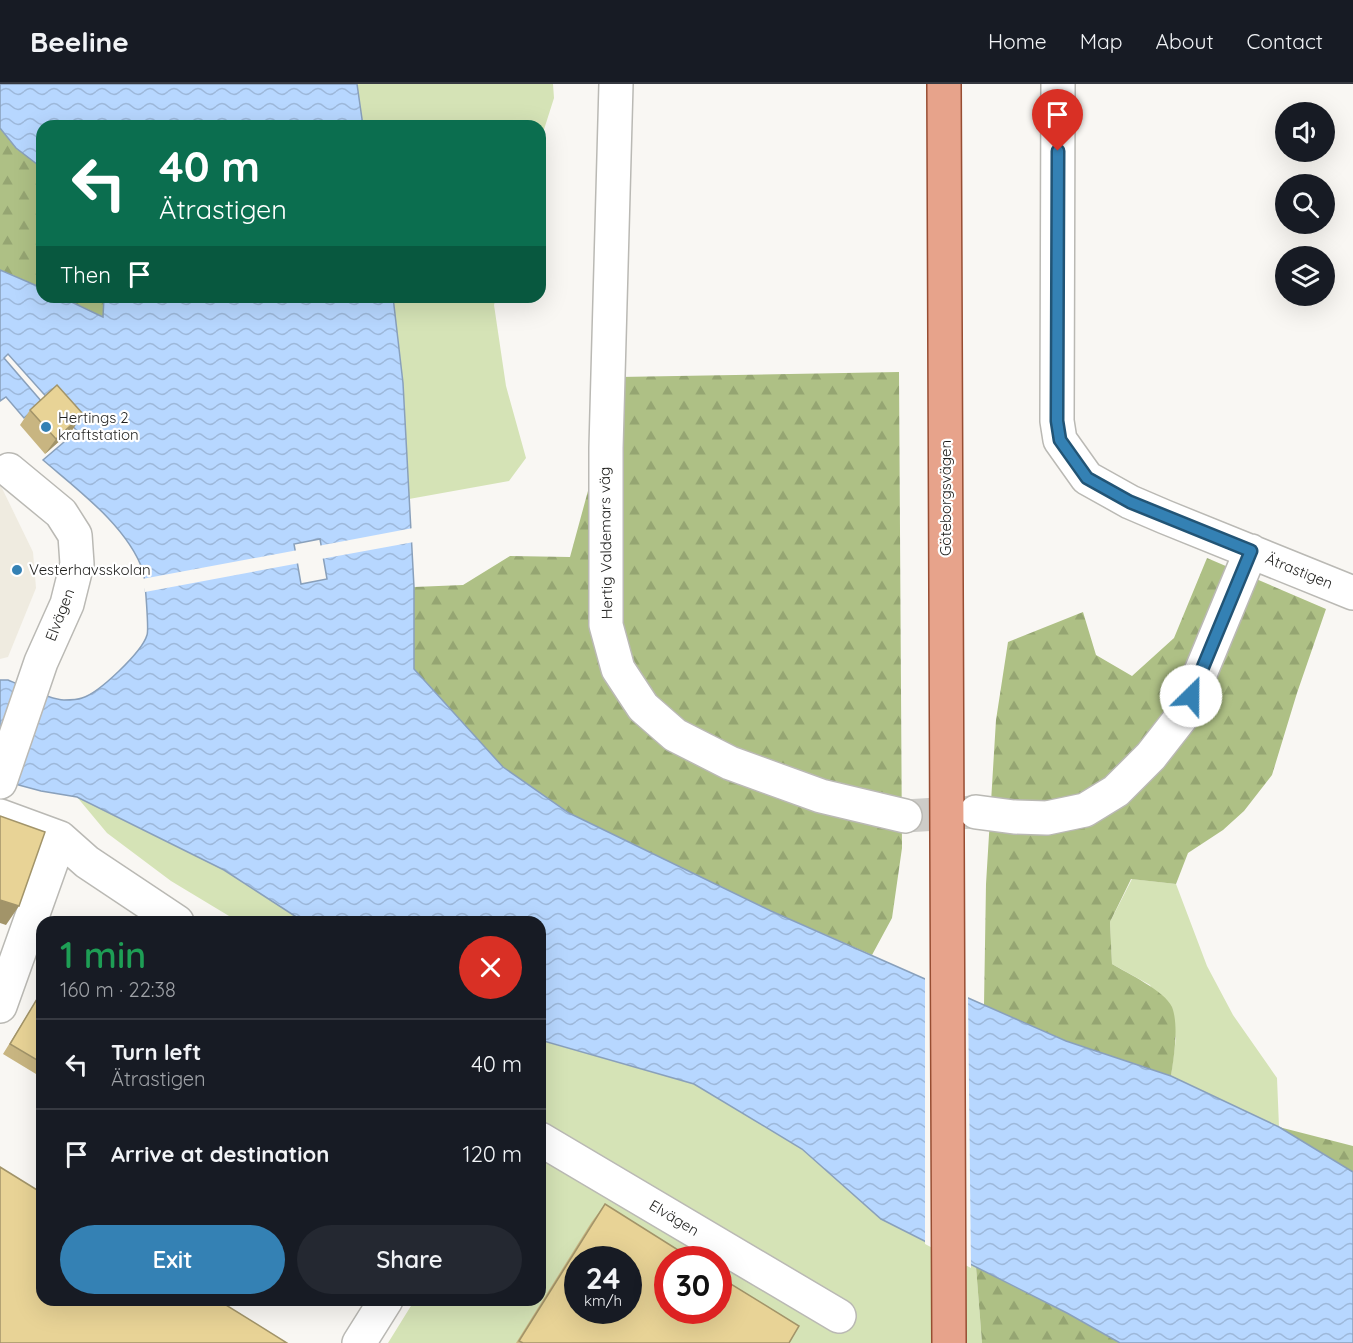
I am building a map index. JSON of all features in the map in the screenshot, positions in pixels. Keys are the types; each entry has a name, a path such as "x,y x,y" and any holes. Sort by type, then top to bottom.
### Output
{"main road":[{"name":"Göteborgsvägen","path":"944,84 949,1340"}],"street":[{"name":"Hertig Valdemars väg","path":"616,84 606,459 606,625 618,669 643,706 675,735 730,763 821,796 905,816"},
{"name":"Ätrastigen","path":"1058,84 1057,421 1060,440 1087,478 1130,502 1353,593"},
{"name":"Elvägen","path":"0,782 41,662 68,598 77,564 75,535 61,513 9,470"},
{"path":"976,812 1047,818 1085,810 1116,791 1151,756 1183,715 1251,551"},
{"path":"0,816 60,838 87,862 168,916"},
{"path":"0,1006 60,838"},
{"name":"Elvägen","path":"546,1142 839,1316"},
{"path":"359,1343 382,1306"}],"shaded area":[{"name":"Vesterhavsskolan","path":"0,484 33,552 36,588 8,657 0,659"}],"green space":[{"path":"357,84 553,84 554,98 546,123 546,120 362,120"},
{"path":"0,128 16,148 36,163 36,285 0,270"},
{"path":"74,303 104,303 104,317"},
{"path":"394,303 494,303 506,386 526,458 509,481 409,499 403,383"},
{"path":"899,372 902,848 892,918 872,955 771,911 569,813 503,767 414,669 414,587 463,585 510,556 570,557 619,377"},
{"path":"1207,558 1326,609 1272,775 1244,811 1223,830 1188,853 1176,884 1131,879 1110,922 1112,964 1154,989 1172,1007 1176,1032 1171,1076 1066,1041 984,1005 986,884 996,720 1008,642 1083,612 1096,655 1132,676 1174,638"},
{"path":"77,797 224,870 295,916 229,916 171,881 107,833"},
{"path":"1132,879 1176,884 1207,966 1233,1015 1277,1078 1279,1127 1171,1076 1176,1038 1150,985 1112,964 1110,922"},
{"path":"546,1042 694,1084 802,1149 881,1219 976,1267 982,1343 388,1343 411,1306 546,1306"},
{"path":"1279,1127 1353,1146 1353,1172"},
{"path":"976,1267 1067,1313 1120,1343 982,1343"}],"water":[{"path":"0,84 357,84 362,120 36,120 36,163 16,148 0,128"},
{"path":"0,270 36,285 36,303 74,303 103,317 104,303 394,303 403,383 414,587 414,669 503,767 569,813 771,911 1066,1041 1171,1076 1279,1127 1353,1172 1353,1343 1120,1343 1067,1313 881,1219 802,1149 694,1084 546,1042 546,916 295,916 224,870 77,797 41,791 0,780 0,680 8,680 58,699 82,698 99,688 129,661 147,635 148,624 143,571 126,539 100,510 43,460 77,431 8,354 4,358 42,402 24,418 6,397 0,401","holes":["320,539 327,579 301,584 294,544"]}],"pier":[{"path":"413,528 414,542 321,559 318,546"},
{"path":"298,550 300,563 145,592 142,579"},
{"path":"925,976 968,995 971,1268 925,1244"}],"building":[{"path":"57,385 83,414 56,439 30,410"},
{"path":"0,816 45,832 19,906 0,900"},
{"path":"36,1001 36,1059 10,1044"},
{"path":"0,1167 36,1189 36,1306 228,1306 287,1343 0,1343"},
{"path":"605,1204 672,1246 654,1246 654,1324 732,1324 732,1285 799,1326 789,1343 523,1343 519,1341 541,1306 546,1306 546,1298 564,1269 564,1324 642,1324 642,1246 579,1246"}],"tunnel":[{"path":"905,816 974,812"}],"place":[{"name":"Hertings 2 kraftstation","path":"46,427"},
{"name":"Vesterhavsskolan","path":"17,570"}],"route":[{"path":"1058,151 1057,421 1060,440 1087,478 1130,502 1251,551 1191,696"}]}
